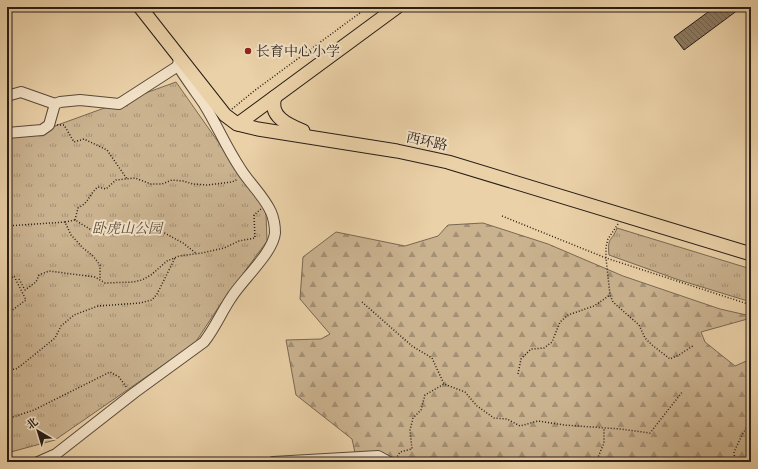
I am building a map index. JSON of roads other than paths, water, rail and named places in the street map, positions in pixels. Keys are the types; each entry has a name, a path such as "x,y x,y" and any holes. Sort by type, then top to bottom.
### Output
{"main road":[{"path":"140,7 178,61 225,115 235,119"},
{"path":"146,7 235,119"},
{"path":"235,119 383,7"},
{"path":"235,119 275,97 397,7"},
{"path":"275,97 273,107 279,118 288,125 305,132"},
{"name":"西环路","path":"235,119 419,151 457,160 751,249"},
{"name":"西环路","path":"235,119 258,129 411,154 448,162 751,254"}],"street":[{"path":"7,96 20,92 55,104 80,100 119,104 178,61 240,168 267,204 274,222 275,233 272,244 230,298 212,331 204,342 132,394 56,454 40,461"},
{"path":"7,133 42,130 49,125 55,104"},
{"path":"273,462 371,458 389,462"}],"place":[{"name":"长育中心小学","path":"248,51"}],"park label":[{"name":"卧虎山公园","path":"127,228"}]}
